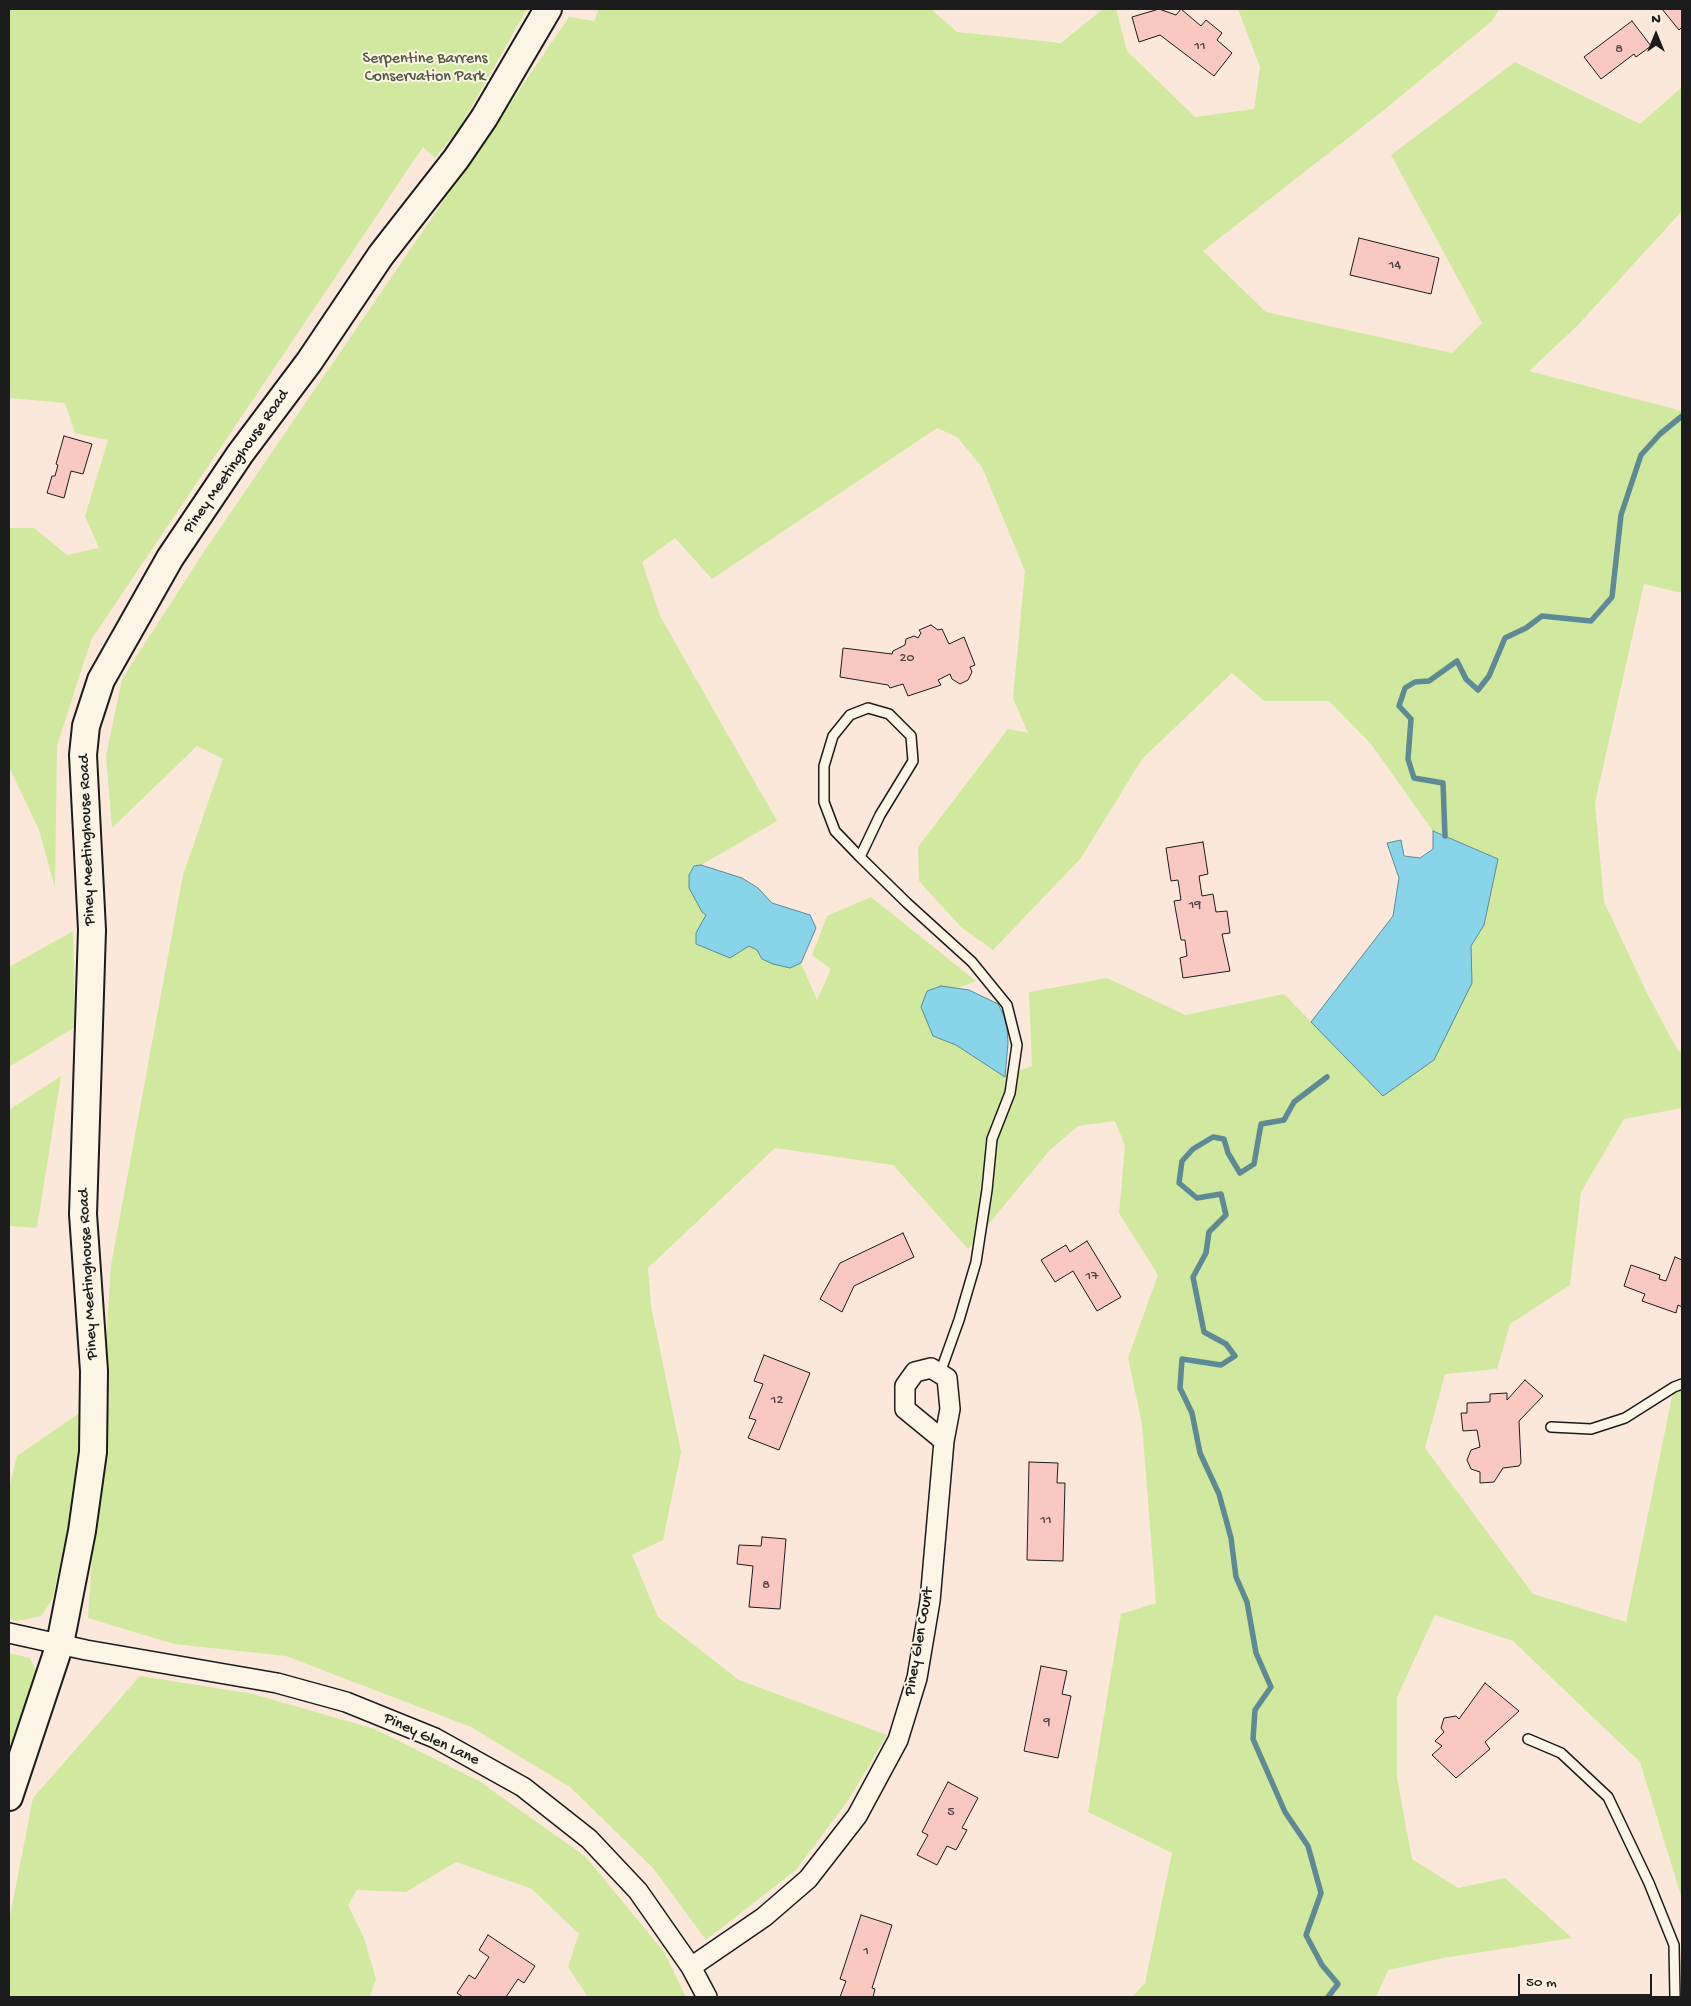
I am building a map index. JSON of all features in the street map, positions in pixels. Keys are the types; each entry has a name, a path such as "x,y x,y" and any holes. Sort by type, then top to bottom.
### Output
{"main road":[{"name":"Piney Meetinghouse Road","path":"9,1797 60,1644 82,1531 93,1452 94,1371 83,1214 92,930 83,755 86,726 101,680 170,558 240,454 309,362 380,255 456,159 484,118 548,9"}],"street":[{"path":"940,1374 931,1368 915,1372 905,1386 905,1408 944,1441"},
{"name":"Piney Glen Court","path":"691,1967 764,1917 808,1879 857,1816 898,1740 917,1678 930,1601 944,1441 950,1408 947,1378 940,1374"},
{"name":"Piney Glen Lane","path":"9,1633 60,1644 277,1682 346,1702 435,1738 523,1787 589,1839 638,1891 691,1967 707,1997"}],"lane":[{"path":"860,857 880,815 913,762 911,736 889,714 868,708 850,715 833,736 824,766 824,802 835,831 860,857 972,962 1007,1005 1017,1045 1010,1093 992,1139 987,1190 976,1262 959,1320 940,1374"},
{"path":"1551,1427 1591,1429 1625,1418 1674,1387 1682,1384"},
{"path":"1528,1739 1561,1753 1608,1797 1649,1884 1674,1945 1675,1997"}],"green space":[{"name":"Serpentine Barrens Conservation Park","path":"9,9 527,9 460,127 435,158 423,147 91,640 57,746 55,888 39,830 9,767 9,528 34,528 67,555 99,548 85,516 108,440 75,433 65,403 9,398"},
{"path":"599,9 931,9 957,32 1061,43 1103,9 1116,9 1127,51 1195,117 1254,109 1260,67 1238,9 1499,9 1492,21 1384,110 1203,251 1266,312 1452,353 1482,323 1391,155 1515,62 1640,124 1682,87 1682,211 1578,325 1529,371 1682,411 1682,593 1644,584 1595,803 1604,902 1648,995 1678,1051 1682,1052 1682,1108 1624,1119 1581,1192 1570,1285 1510,1324 1497,1369 1445,1374 1425,1448 1533,1594 1626,1622 1674,1387 1682,1384 1682,1899 1640,1762 1513,1641 1435,1615 1397,1697 1397,1778 1412,1859 1458,1888 1505,1878 1572,1938 1443,1958 1388,1970 1376,1997 1132,1997 1145,1983 1172,1853 1088,1812 1121,1614 1156,1603 1142,1424 1128,1358 1158,1275 1119,1213 1125,1146 1115,1121 1078,1126 1049,1151 968,1249 893,1165 775,1148 648,1268 651,1306 681,1452 663,1540 632,1555 658,1617 739,1680 887,1735 849,1799 796,1870 706,1940 653,1868 570,1787 471,1727 286,1656 174,1644 88,1618 111,1265 183,875 223,759 197,746 112,828 106,756 122,679 203,553 569,17 594,21","holes":["937,428 957,437 982,467 1025,571 1013,698 1028,733 1008,729 918,847 919,881 961,927 993,950 1081,858 1142,759 1232,673 1264,701 1329,701 1371,744 1433,831 1498,859 1484,925 1471,946 1471,977 1383,1095 1284,994 1185,1015 1107,978 1029,992 1032,1066 1005,1076 956,1045 933,1036 941,986 956,989 976,981 871,897 827,916 812,955 831,969 817,1000 801,963 790,968 762,959 757,950 749,946 730,958 696,944 706,915 702,912 689,888 689,875 694,866 701,865 777,821 660,616 642,562 675,538 712,579"]},
{"path":"73,931 75,1027 9,1067 9,967"},
{"path":"61,1076 37,1228 9,1226 9,1110"},
{"path":"81,1412 77,1486 52,1600 41,1616 17,1621 9,1620 9,1488 17,1456"},
{"path":"9,1653 30,1658 36,1671 9,1766"},
{"path":"140,1676 253,1694 375,1729 479,1781 586,1857 664,1952 686,1997 588,1997 568,1967 579,1934 532,1889 456,1862 406,1892 357,1890 348,1905 364,1938 376,1979 370,1997 9,1997 9,1921 33,1798"}],"water":[{"path":"1433,831 1498,859 1484,925 1471,946 1472,983 1434,1060 1383,1096 1311,1022 1393,916 1399,878 1387,843 1401,840 1404,856 1420,858 1433,849"},
{"path":"701,865 742,878 758,888 772,903 810,915 816,928 801,963 790,968 773,964 762,959 757,950 749,946 730,958 696,944 696,933 706,915 702,912 689,888 689,875 694,866"},
{"path":"941,986 969,990 998,1004 1007,1028 1008,1043 1005,1077 956,1045 933,1036 921,1007 927,991"}],"building":[{"path":"1159,9 1176,15 1181,9 1201,26 1206,20 1222,33 1217,40 1232,53 1214,76 1160,35 1139,42 1132,17"},
{"path":"1662,9 1682,9 1682,27 1679,30"},
{"path":"1632,21 1651,46 1636,57 1634,54 1601,79 1584,57"},
{"path":"1359,238 1439,258 1431,294 1350,275"},
{"path":"64,436 92,444 83,474 71,471 64,498 47,493 52,476 55,476 58,465 56,464"},
{"path":"931,625 938,630 942,629 949,644 964,637 975,665 970,667 972,672 968,680 960,684 952,679 950,674 938,680 941,685 908,696 903,684 890,688 888,685 840,677 843,648 892,654 893,651 905,645 906,639 914,636 918,638 921,633 919,630"},
{"path":"1203,842 1208,874 1199,876 1202,896 1213,894 1216,912 1227,911 1230,933 1222,934 1230,971 1183,978 1180,958 1187,956 1185,940 1181,940 1174,901 1181,900 1178,880 1171,881 1166,848"},
{"path":"903,1233 914,1257 854,1286 842,1312 820,1299 840,1263"},
{"path":"1087,1241 1121,1297 1097,1311 1073,1271 1055,1282 1041,1260 1066,1245 1070,1252"},
{"path":"1675,1257 1682,1260 1682,1307 1678,1305 1676,1313 1642,1301 1645,1294 1624,1286 1631,1265 1660,1275 1659,1279 1666,1281"},
{"path":"764,1355 810,1373 779,1450 748,1438 756,1420 749,1418 763,1384 754,1381"},
{"path":"1525,1380 1543,1396 1519,1421 1521,1463 1519,1466 1503,1468 1494,1482 1480,1483 1480,1472 1471,1469 1467,1460 1471,1450 1480,1447 1477,1430 1463,1431 1461,1413 1467,1413 1467,1403 1490,1402 1490,1394 1507,1393 1507,1400"},
{"path":"1029,1462 1058,1463 1057,1483 1065,1483 1063,1561 1027,1560"},
{"path":"762,1537 786,1539 780,1609 749,1607 753,1566 737,1564 739,1545 761,1546"},
{"path":"1041,1666 1067,1671 1062,1694 1071,1696 1058,1758 1024,1751"},
{"path":"1485,1683 1519,1711 1485,1742 1490,1749 1456,1778 1432,1755 1442,1746 1435,1741 1444,1732 1441,1728 1444,1718 1456,1716 1459,1719"},
{"path":"948,1782 978,1798 962,1828 967,1830 956,1850 947,1846 937,1865 917,1855 928,1835 922,1832"},
{"path":"861,1915 892,1925 872,1988 875,1989 873,1997 840,1997 846,1981 840,1979"},
{"path":"488,1935 535,1966 524,1983 518,1979 506,1997 463,1997 457,1993 469,1975 475,1979 489,1957 479,1950"}],"waterway":[{"path":"1445,836 1443,783 1414,778 1408,759 1411,719 1399,706 1405,688 1415,682 1429,681 1457,661 1466,679 1478,690 1489,676 1505,638 1526,628 1542,616 1591,621 1612,597 1621,515 1641,455 1660,434 1682,416"},
{"path":"1327,1077 1294,1102 1284,1120 1261,1124 1254,1164 1240,1173 1228,1153 1224,1139 1213,1137 1193,1149 1182,1161 1179,1183 1197,1198 1221,1194 1226,1215 1209,1232 1206,1253 1193,1277 1204,1332 1226,1344 1235,1356 1221,1365 1182,1359 1180,1388 1192,1413 1200,1453 1219,1494 1231,1538 1236,1577 1247,1602 1256,1653 1271,1687 1255,1710 1253,1739 1285,1812 1308,1846 1321,1893 1306,1935 1322,1965 1338,1984 1328,1997"}]}
